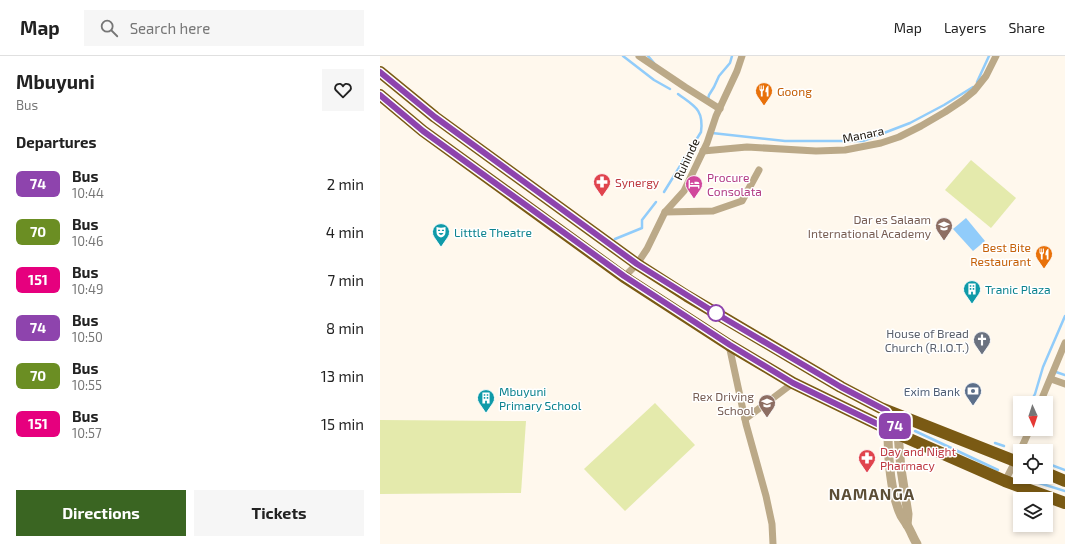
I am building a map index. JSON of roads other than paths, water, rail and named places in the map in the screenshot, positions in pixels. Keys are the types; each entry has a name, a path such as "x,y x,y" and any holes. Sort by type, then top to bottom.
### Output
{"highway":[{"path":"381,75 435,117 637,264 722,317 841,387 887,411 1013,455"},
{"path":"380,95 423,131 624,276 730,345 793,383 893,431 1005,481 1065,503"},
{"path":"1053,476 1065,480"}],"street":[{"path":"640,56 720,109"},
{"name":"Ruhinde","path":"624,276 637,264 647,249 665,212 684,191 703,151 716,116 737,71 742,56"},
{"name":"Manara","path":"703,151 747,146 816,151 845,150 881,143 899,137 921,126 963,100 974,91 986,76 996,56"},
{"path":"665,212 713,211 742,201 759,170"},
{"path":"1043,396 1065,343"},
{"path":"730,345 745,419 766,496 772,524 773,544"},
{"path":"1051,379 1065,384"},
{"path":"745,419 793,383"},
{"path":"887,411 894,422 893,431 908,514 907,525 917,544"},
{"path":"1005,481 1013,467"}],"water":[{"path":"966,218 985,241 973,251 953,229"}],"waterway":[{"path":"623,56 654,80 670,89"},
{"path":"648,56 654,63"},
{"path":"707,100 719,76 730,63 732,56"},
{"path":"977,82 989,56"},
{"path":"712,133 785,141 863,141 910,123 944,105 973,87"},
{"path":"664,192 701,132 701,118 697,109 678,94"},
{"path":"615,239 642,228 642,220 656,202"},
{"path":"1034,396 1043,367 1065,316"},
{"path":"1056,372 1065,375"},
{"path":"915,431 998,470"},
{"path":"995,443 1004,446"},
{"path":"1053,466 1065,470"},
{"path":"1042,484 1065,491"}],"place":[{"name":"Goong","path":"764,106"},
{"name":"Synergy","path":"602,197"},
{"name":"Procure Consolata","path":"694,199"},
{"name":"Dar es Salaam International Academy","path":"944,241"},
{"name":"Litttle Theatre","path":"441,247"},
{"name":"Best Bite Restaurant","path":"1044,269"},
{"name":"Tranic Plaza","path":"972,304"},
{"name":"House of Bread Church (R.I.O.T.)","path":"982,355"},
{"name":"Exim Bank","path":"973,406"},
{"name":"Mbuyuni Primary School","path":"486,413"},
{"name":"Rex Driving School","path":"767,418"},
{"name":"Day and Night Pharmacy","path":"867,473"}],"district":[{"name":"NAMANGA","path":"872,493"}]}
